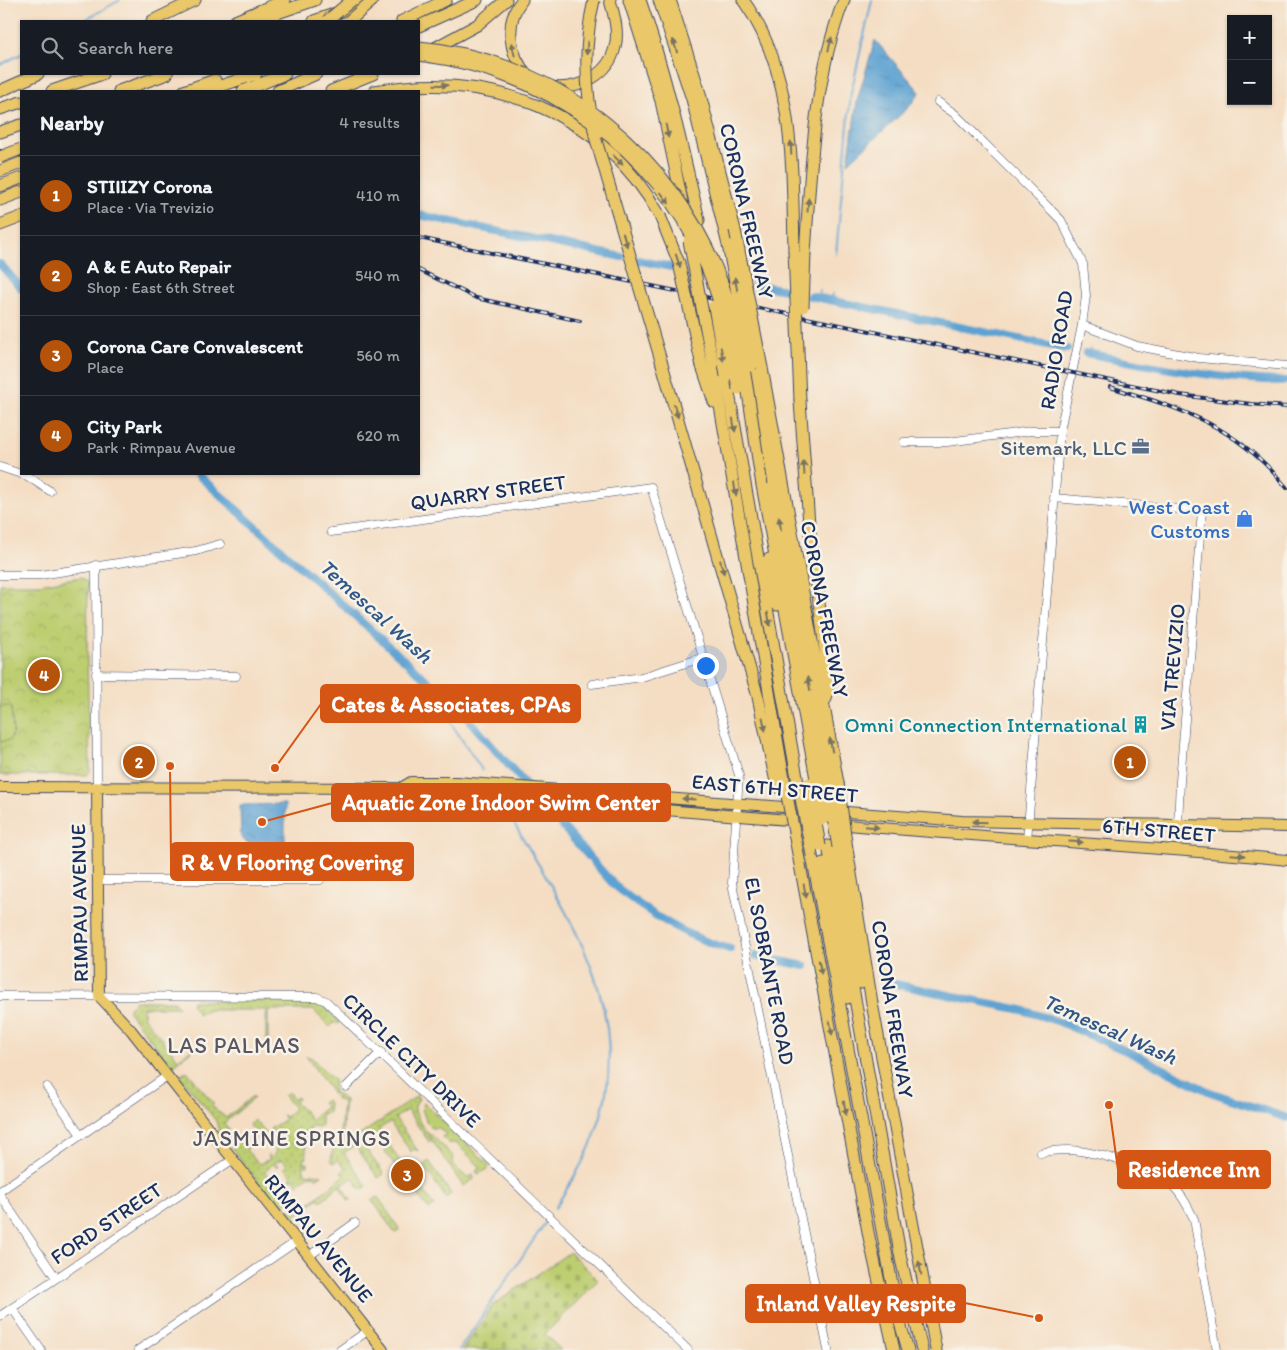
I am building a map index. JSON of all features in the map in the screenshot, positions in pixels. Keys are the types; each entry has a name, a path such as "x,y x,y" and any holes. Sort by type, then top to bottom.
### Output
{"highway":[{"path":"154,20 195,0"},
{"path":"237,20 285,0"},
{"path":"257,20 315,0"},
{"path":"328,20 352,0"},
{"path":"317,20 374,0"},
{"path":"350,20 374,0"},
{"path":"404,20 446,0"},
{"path":"420,26 477,0"},
{"path":"420,55 477,25 506,0"},
{"path":"522,0 516,10 511,28 511,46 514,55 530,78 544,86 561,88 578,85 592,78 609,62 616,41 610,0"},
{"path":"594,0 587,47 589,109 596,140 756,687 781,786"},
{"path":"629,0 661,101 686,222 708,366"},
{"path":"640,0 651,32 677,128 699,220 726,376 818,784"},
{"path":"659,0 692,99 756,367 818,784 856,1000 898,1316 904,1330 908,1350"},
{"name":"CORONA FREEWAY","path":"670,0 699,90 735,230 756,367 825,708 818,784 846,945 856,1000 936,1350"},
{"path":"743,0 751,11 766,42 782,90 791,140 799,251 800,401 809,524 829,681 825,708"},
{"path":"799,251 822,85 830,47 844,0"},
{"path":"420,47 446,50 496,63 562,91 608,124 665,181 688,211 715,264 724,287 738,341 759,486"},
{"path":"420,56 452,60 494,71 549,94 602,131 639,164 652,179 690,233 714,287 730,344 818,784 856,1000 916,1309 916,1325 922,1350"},
{"path":"0,91 36,75"},
{"path":"55,90 99,75"},
{"path":"121,90 165,75"},
{"path":"187,90 230,75"},
{"path":"197,90 237,75"},
{"path":"209,90 253,75"},
{"path":"225,90 264,75"},
{"path":"245,90 283,75"},
{"path":"280,90 314,75"},
{"path":"334,90 371,75"},
{"path":"383,90 422,84 446,85 472,87 526,100 581,129 607,149 645,190 660,216 683,277 727,442 781,786 780,803 791,820 796,843 869,1237 894,1350"},
{"path":"0,110 17,104"},
{"path":"0,132 20,125"},
{"path":"0,158 20,150"},
{"path":"0,163 20,156"},
{"path":"0,171 20,163"},
{"path":"0,186 20,178"},
{"path":"0,200 20,192"},
{"path":"0,225 20,217"}],"main road":[{"name":"EAST 6TH STREET","path":"402,788 411,782 501,785 738,802 960,821 1028,823"},
{"name":"EAST 6TH STREET","path":"0,787 97,789 402,788 415,795 510,797 1027,840"},
{"name":"RIMPAU AVENUE","path":"97,789 96,880 99,996 131,1030 383,1350"},
{"name":"6TH STREET","path":"1028,823 1287,827"},
{"path":"1251,826 1287,834"},
{"name":"6TH STREET","path":"1027,840 1128,845 1287,860"}],"street":[{"name":"RADIO ROAD","path":"938,102 969,128 1037,194 1066,226 1083,264 1086,296 1082,325 1060,431 1027,840"},
{"path":"1082,325 1137,346 1199,358 1287,366"},
{"path":"904,442 947,442 1031,430 1060,431"},
{"path":"0,468 20,474"},
{"path":"23,475 50,491"},
{"name":"QUARRY STREET","path":"331,532 651,487"},
{"name":"EL SOBRANTE ROAD","path":"651,487 739,775 732,870 735,904 753,981 828,1350"},
{"name":"VIA TREVIZIO","path":"1054,498 1202,511 1178,825"},
{"path":"0,575 40,575 196,551 220,544"},
{"name":"RIMPAU AVENUE","path":"96,565 97,789"},
{"path":"592,684 642,677 704,657"},
{"path":"96,674 236,676"},
{"path":"96,880 320,880"},
{"name":"CIRCLE CITY DRIVE","path":"0,996 318,997 326,1001 688,1350"},
{"path":"346,1087 381,1052"},
{"path":"0,1190 167,1076"},
{"path":"47,1087 81,1135"},
{"path":"1040,1153 1066,1150 1081,1151 1135,1166 1160,1176 1172,1185 1185,1200 1194,1219 1217,1350"},
{"name":"FORD STREET","path":"0,1316 232,1160"},
{"path":"0,1195 56,1278"},
{"path":"309,1256 355,1223"},
{"path":"138,1350 297,1241"},
{"path":"12,1308 41,1350"},
{"path":"340,1350 369,1330"}],"green space":[{"path":"81,577 88,583 87,658 90,771 87,775 0,775 0,584 39,584"},
{"path":"11,706 13,733 10,740 0,742 0,707"},
{"path":"308,1000 325,1008 340,1022 337,1024 335,1022 330,1027 313,1010 268,1010 268,1039 266,1039 266,1010 206,1010 199,1015 191,1004 193,1001"},
{"path":"134,1001 174,1001 178,1007 143,1007 143,1016 178,1059 204,1040 172,1067 129,1012 129,1007 134,1004"},
{"path":"306,1056 312,1058 335,1081 333,1086 334,1092 345,1100 341,1148 417,1096 419,1098 415,1106 416,1114 424,1129 433,1139 429,1142 407,1110 395,1118 418,1151 414,1149 411,1152 390,1122 379,1129 401,1163 396,1167 373,1134 361,1142 384,1174 378,1178 355,1145 344,1153 367,1186 361,1190 353,1178 341,1185 351,1200 349,1201 339,1186 321,1201 319,1198 292,1218 288,1213 294,1208 298,1212 344,1176 341,1172 345,1168 338,1160 334,1163 331,1161 333,1148 339,1147 343,1101 337,1100"},
{"path":"187,1071 214,1104 212,1106 226,1118 253,1096 254,1098 224,1123 229,1130 220,1135 216,1121 180,1076"},
{"path":"289,1092 293,1100 297,1097 298,1099 295,1102 308,1115 310,1120 326,1107 322,1103 327,1100 329,1104 328,1113 321,1114 321,1127 310,1126 309,1132 306,1132 306,1137 310,1138 310,1140 306,1140 306,1158 304,1158 303,1163 308,1163 308,1166 303,1166 305,1173 322,1175 317,1178 313,1175 308,1176 298,1184 294,1178 289,1179 292,1176 284,1168 287,1165 282,1159 275,1162 278,1166 276,1167 273,1164 265,1172 277,1188 281,1185 282,1187 279,1190 290,1201 278,1208 227,1142 235,1133 244,1147 248,1145 249,1147 246,1150 259,1164 270,1159 268,1154 272,1158 276,1151 271,1144 267,1147 262,1137 257,1140 256,1138 260,1135 249,1125 254,1120 267,1134 271,1131 270,1129 285,1119 282,1115 286,1117 294,1108 284,1096"},
{"path":"424,1103 489,1165 488,1169 478,1174 476,1171 481,1168 456,1143 448,1143 442,1137 446,1134 439,1128 432,1128 427,1123 422,1109"},
{"path":"427,1131 454,1157 452,1165 468,1178 473,1175 474,1179 463,1186"},
{"path":"429,1161 451,1194 446,1198 423,1165"},
{"path":"414,1176 434,1206 429,1210 408,1180"},
{"path":"378,1197 400,1230 395,1233 372,1200"},
{"path":"570,1252 598,1280 545,1334 561,1350 462,1350 493,1305"}],"water":[{"path":"875,40 920,92 909,107 848,163 857,101"},
{"path":"285,804 285,872 260,870 259,848 241,838 240,805"}],"waterway":[{"path":"85,20 120,0"},
{"path":"836,254 851,93 872,0"},
{"path":"0,65 20,55"},
{"path":"420,215 622,257"},
{"path":"637,260 671,267"},
{"name":"Temescal Wash","path":"0,264 20,287"},
{"path":"752,284 754,279"},
{"path":"757,285 786,290"},
{"path":"818,297 820,290"},
{"path":"831,300 833,294"},
{"path":"810,296 1067,349"},
{"path":"1090,353 1091,349"},
{"path":"1086,353 1211,375 1287,381"},
{"name":"Temescal Wash","path":"198,475 461,711 614,885 641,906 669,924 684,932 730,949"},
{"path":"437,687 451,723 482,770"},
{"path":"506,810 572,924 590,964 603,1004 609,1046 607,1089 595,1134 582,1163 555,1208"},
{"name":"Temescal Wash","path":"756,956 805,966"},
{"name":"Temescal Wash","path":"885,982 1022,1010 1060,1022 1140,1057 1210,1092 1287,1118"},
{"path":"459,1350 545,1223"}],"railway":[{"path":"0,151 20,155"},
{"path":"420,238 1180,395 1287,407"},
{"path":"420,270 476,298 580,321"},
{"path":"1110,387 1161,403 1207,422 1249,449 1287,488"}],"place":[{"name":"Sitemark, LLC","path":"1141,447"},
{"name":"West Coast Customs","path":"1244,518"},
{"name":"City Park","path":"44,675"},
{"name":"Omni Connection International","path":"1141,724"},
{"name":"A & E Auto Repair","path":"139,762"},
{"name":"STIIIZY Corona","path":"1130,762"},
{"name":"R & V Flooring Covering","path":"170,766"},
{"name":"Cates & Associates, CPAs","path":"275,768"},
{"name":"Aquatic Zone Indoor Swim Center","path":"262,822"},
{"name":"Residence Inn","path":"1109,1105"},
{"name":"Corona Care Convalescent","path":"407,1175"},
{"name":"Inland Valley Respite","path":"1039,1318"}],"district":[{"name":"LAS PALMAS","path":"234,1045"},
{"name":"JASMINE SPRINGS","path":"292,1138"}]}
